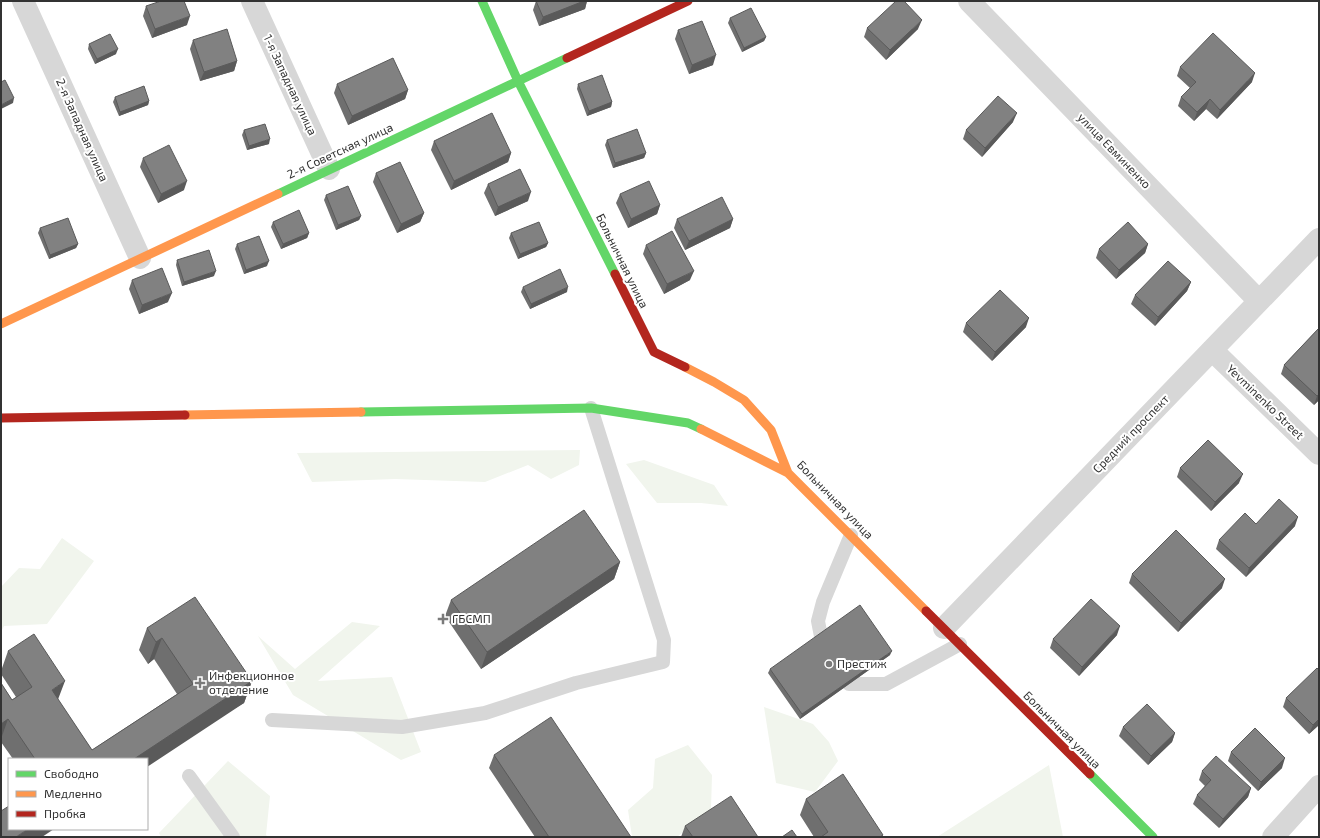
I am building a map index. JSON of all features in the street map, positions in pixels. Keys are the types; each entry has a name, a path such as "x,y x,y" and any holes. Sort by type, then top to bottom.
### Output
{"street":[{"name":"2-я Западная улица","path":"23,1 140,258"},
{"name":"1-я Западная улица","path":"252,1 329,169"},
{"name":"Больничная улица","path":"482,1 518,81 654,352 714,382 744,400 771,430 788,473 1152,837"},
{"name":"2-я Советская улица","path":"1,324 688,1"},
{"name":"улица Евминенко","path":"969,1 1259,301"},
{"name":"Средний проспект","path":"944,628 1319,239"},
{"name":"Yevminenko Street","path":"1212,350 1319,454"},
{"path":"1,418 590,408 688,423 788,473"},
{"path":"1273,837 1319,786"}],"lane":[{"path":"272,720 402,727 485,713 576,683 663,662 664,640 590,408"},
{"path":"851,535 823,602 818,621 825,660 849,684 886,684 960,644"},
{"path":"189,776 233,837"}],"shaded area":[{"path":"580,450 579,465 551,479 528,465 485,482 395,479 312,482 297,453"},
{"path":"644,460 714,485 728,506 701,503 657,503 626,464"},
{"path":"62,538 94,561 47,624 4,626 1,632 1,587 19,568 40,569"},
{"path":"352,622 380,626 318,681 392,677 421,752 401,760 293,695 258,636 295,669"},
{"path":"764,707 813,724 829,742 838,761 815,792 776,783"},
{"path":"688,745 712,775 711,809 677,837 632,837 628,810 653,788 655,759"},
{"path":"228,761 270,796 266,835 268,837 161,837 159,833"},
{"path":"1049,765 1063,837 937,837"}],"building":[{"path":"161,1 184,1 190,16 155,29 146,6"},
{"path":"536,1 584,1 543,17"},
{"path":"896,1 904,1 922,20 890,50 867,28"},
{"path":"751,8 766,37 744,48 730,18"},
{"path":"702,21 716,55 692,65 678,30"},
{"path":"227,29 237,61 204,72 193,40"},
{"path":"1213,33 1255,73 1220,110 1210,99 1197,112 1181,97 1196,82 1180,67"},
{"path":"110,34 118,49 97,59 89,44"},
{"path":"393,58 408,90 352,116 337,84"},
{"path":"602,75 612,102 589,111 578,84"},
{"path":"5,80 14,98 1,105 1,82"},
{"path":"144,86 149,101 120,112 115,97"},
{"path":"998,96 1017,113 985,148 966,130"},
{"path":"492,113 511,153 454,181 434,141"},
{"path":"265,124 270,139 249,146 244,130"},
{"path":"637,129 646,153 615,163 607,140"},
{"path":"169,145 187,181 161,194 143,158"},
{"path":"400,162 424,213 401,224 376,173"},
{"path":"520,169 531,192 498,207 488,184"},
{"path":"649,181 660,205 631,219 620,194"},
{"path":"348,186 361,216 338,225 326,195"},
{"path":"722,197 733,219 689,241 677,219"},
{"path":"299,210 309,233 283,244 273,222"},
{"path":"68,218 78,244 50,255 40,228"},
{"path":"539,222 548,243 520,254 511,233"},
{"path":"1128,222 1148,244 1119,270 1099,249"},
{"path":"672,231 694,271 667,284 646,245"},
{"path":"259,236 269,261 246,270 237,244"},
{"path":"209,250 216,271 184,282 177,260"},
{"path":"1168,261 1191,282 1158,317 1135,295"},
{"path":"162,268 172,293 142,305 132,280"},
{"path":"560,269 568,287 531,304 523,287"},
{"path":"1000,290 1029,318 995,352 966,323"},
{"path":"1319,328 1319,394 1317,396 1284,365"},
{"path":"1208,440 1243,474 1215,502 1180,468"},
{"path":"1279,499 1298,517 1249,568 1219,540 1245,513 1256,524"},
{"path":"584,510 620,562 487,652 451,600"},
{"path":"1176,530 1225,579 1181,623 1132,574"},
{"path":"195,597 252,681 136,758 34,758 8,719 1,724 1,683 12,700 32,687 8,651 34,634 65,681 52,690 92,750 193,684 162,638 156,642 147,628"},
{"path":"1091,599 1120,626 1082,667 1053,639"},
{"name":"Престиж","path":"860,605 892,651 802,714 770,669"},
{"path":"1317,668 1319,670 1319,719 1313,725 1286,698"},
{"path":"1147,704 1175,733 1151,756 1123,727"},
{"path":"551,717 631,837 549,837 494,755"},
{"path":"1255,728 1285,758 1261,782 1231,752"},
{"path":"1216,756 1251,788 1223,819 1197,795 1211,780 1202,771"},
{"path":"843,774 883,835 880,837 821,837 828,832 806,799"},
{"path":"731,796 758,837 693,837 685,826"},
{"path":"8,807 8,830 26,830 16,837 1,837 1,811"},
{"path":"792,830 797,837 782,837"}],"traffic: fast":[{"path":"482,1 518,81 615,274"},
{"path":"278,194 567,58"},
{"path":"361,412 591,408 688,423 701,429"},
{"path":"1090,774 1153,837"}],"traffic: slow":[{"path":"1,324 278,194"},
{"path":"685,367 744,400 771,430 788,473 926,611"},
{"path":"185,415 361,412"},
{"path":"701,429 788,473"}],"traffic: jam":[{"path":"567,58 688,1"},
{"path":"615,274 654,352 685,367"},
{"path":"1,418 185,415"},
{"path":"926,611 1090,774"}],"place":[{"name":"ГБСМП","path":"443,619"},
{"name":"Престиж","path":"829,664"},
{"name":"Инфекционное отделение","path":"200,683"}]}
